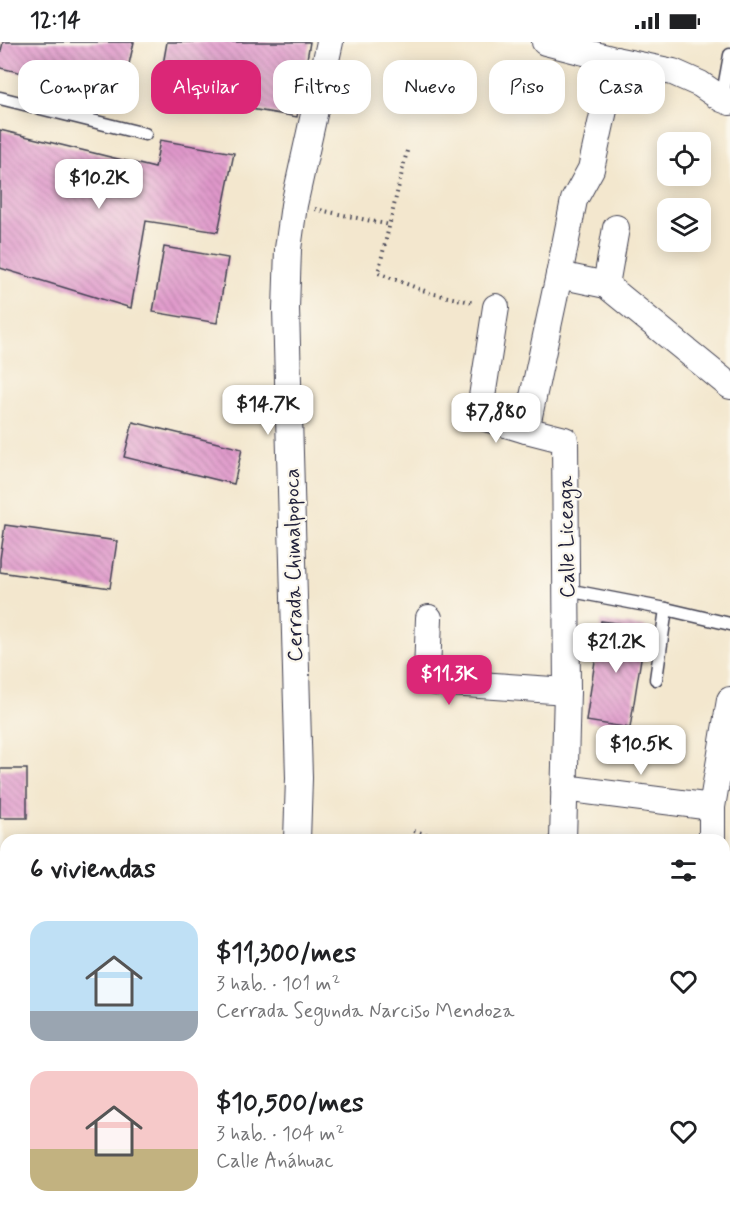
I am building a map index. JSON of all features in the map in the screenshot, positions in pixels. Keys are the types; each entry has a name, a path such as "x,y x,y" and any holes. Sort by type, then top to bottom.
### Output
{"street":[{"name":"Cerrada Chimalpopoca","path":"297,834 299,778 286,309 288,249 294,205 330,42"},
{"path":"545,42 615,60"},
{"path":"665,70 700,84 726,100"},
{"path":"496,307 479,416 526,430 574,200 591,169 603,114"},
{"path":"606,285 616,228"},
{"path":"560,275 606,285 730,386"},
{"name":"Calle Liceaga","path":"526,430 564,440 567,691 563,834"},
{"path":"429,618 426,667 427,673 435,682 567,691"},
{"path":"712,834 712,807 730,700"},
{"path":"564,788 712,807"}],"lane":[{"path":"726,100 730,54"},
{"path":"0,98 145,134"},
{"path":"567,591 666,609 730,624"},
{"path":"656,679 666,609"}],"path":[{"path":"407,151 378,273 430,293 496,307"},
{"path":"294,205 390,225"},
{"path":"414,831 425,834"}],"building":[{"path":"3,42 134,42 130,60 18,60 18,72 0,68"},
{"path":"167,42 310,42 307,60 273,60 273,113 261,111 261,60 164,60"},
{"path":"280,114 298,114 297,117"},
{"path":"0,130 155,168 160,140 234,153 218,232 146,221 131,308 0,268"},
{"path":"164,247 228,258 217,323 153,312"},
{"path":"133,422 242,449 234,484 124,457"},
{"path":"5,525 117,541 110,588 0,572"},
{"path":"601,621 646,627 630,728 586,721"},
{"path":"0,769 27,769 27,818 0,818"}]}
